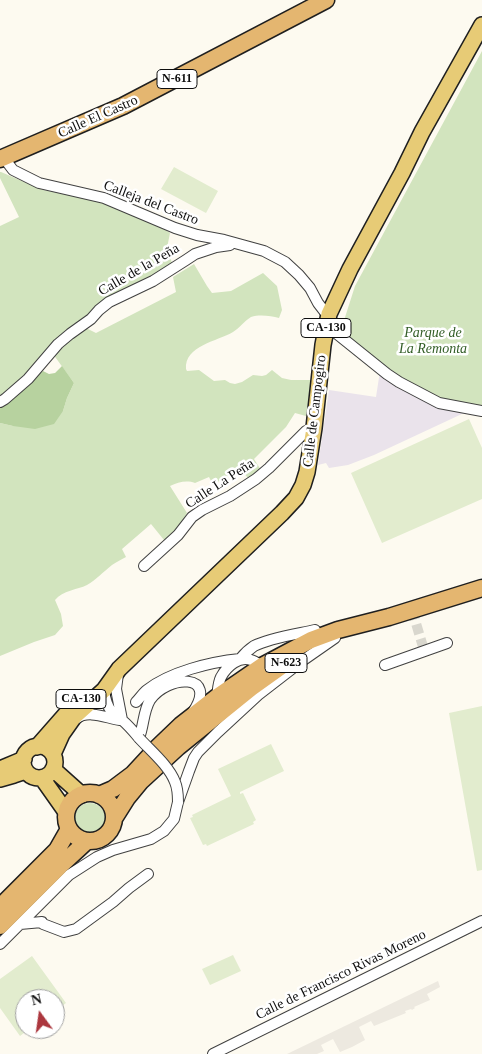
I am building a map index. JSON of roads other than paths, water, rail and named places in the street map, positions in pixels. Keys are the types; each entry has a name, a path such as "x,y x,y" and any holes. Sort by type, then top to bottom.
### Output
{"highway":[{"name":"Calle El Castro","path":"2,159 123,106 326,0"},
{"name":"N-623","path":"82,795 99,795 113,789 134,774 180,725 217,696 247,691 262,666 311,640 338,630 389,617 482,588"},
{"name":"N-623","path":"0,926 87,841 98,840 109,833 115,817 127,798 142,781 178,747 247,691 285,664 336,638 389,617"},
{"path":"82,795 73,801 66,812 66,820 69,829 76,837 87,841"},
{"path":"99,795 112,806 115,817"},
{"path":"0,907 57,850 69,829"}],"main road":[{"name":"Calle de Campogiro","path":"37,747 64,715 97,684 114,672 296,498 307,472 327,322 350,269 422,132 482,25"},
{"name":"Calle de Campogiro","path":"49,767 62,734 74,717 104,690 114,672"},
{"path":"37,747 49,750 49,767 66,812"},
{"name":"CA-130","path":"11,770 26,753 37,747"},
{"path":"11,770 35,777 49,767"},
{"path":"49,767 82,795"}],"street":[{"name":"Calleja del Castro","path":"2,159 13,170 39,183 104,198 175,228 264,251 285,262 310,288 331,329 387,374 439,402 482,411"},
{"name":"Calle de la Peña","path":"0,402 28,379 58,344 91,319 109,302 153,281 194,254 216,246 238,244"},
{"name":"Calle La Peña","path":"144,566 178,534 192,517 256,479 306,431 314,428"},
{"path":"217,696 222,674 228,667 240,660 245,652 254,646 314,630"},
{"path":"384,665 447,642"},
{"path":"136,702 145,691 170,676 224,661 252,660 262,666"},
{"path":"0,944 68,875 113,850 151,839 164,831 174,819 194,758 218,732 247,691 229,678 228,667"},
{"path":"114,672 122,720"},
{"path":"139,738 142,731 144,713 150,700 157,692 166,686 186,681 194,682 200,691 200,700 191,714 180,725"},
{"path":"104,690 109,707 114,715 122,720 170,772 176,783 178,802"},
{"path":"62,734 79,717 85,714 122,720"},
{"path":"0,783 11,770"},
{"path":"38,906 43,924 64,932 76,929 148,874"},
{"name":"Calle de Francisco Rivas Moreno","path":"213,1054 482,921"},
{"path":"20,924 42,922"}],"tunnel":[{"path":"412,610 424,650"}],"park label":[{"name":"Parque de La Remonta","path":"433,342"}]}
